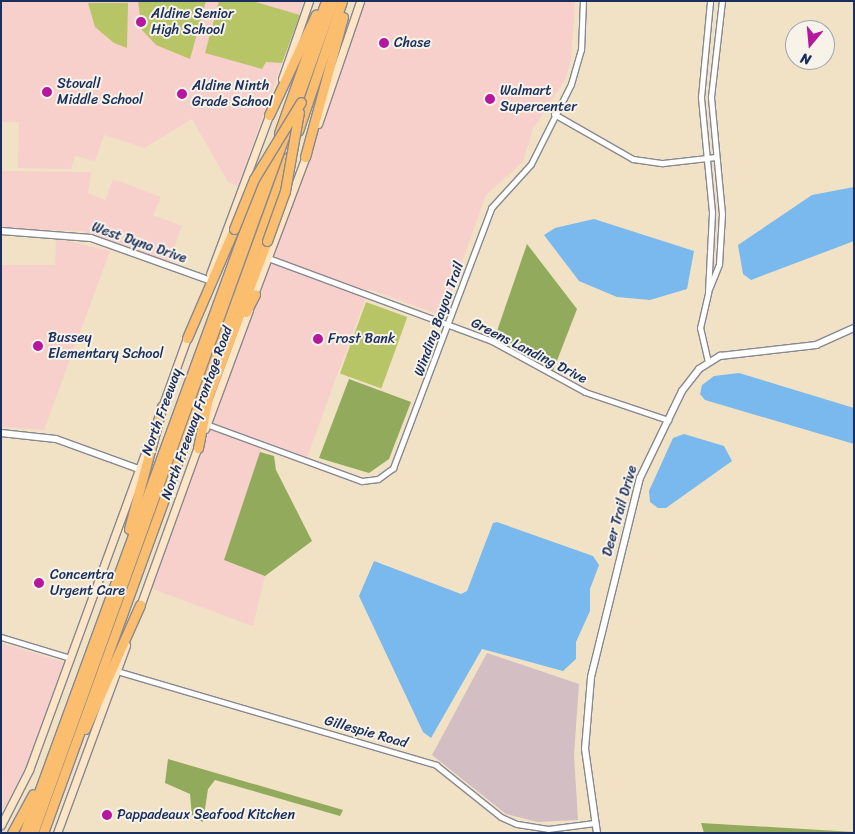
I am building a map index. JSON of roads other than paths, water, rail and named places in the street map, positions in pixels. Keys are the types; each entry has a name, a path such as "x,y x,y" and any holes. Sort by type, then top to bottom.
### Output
{"highway":[{"path":"269,115 325,1"},
{"name":"North Freeway","path":"24,833 38,788 128,546 325,1"},
{"name":"North Freeway","path":"34,833 254,225 301,102 333,1"},
{"path":"305,156 344,1"},
{"path":"43,833 344,1"},
{"path":"187,338 254,179 301,102"},
{"path":"198,448 204,411 285,191 301,102"},
{"path":"220,366 255,294"},
{"path":"128,546 162,406"},
{"path":"74,745 84,732 140,605"},
{"path":"12,833 38,788"}],"main road":[{"path":"1,825 29,770 309,1"},
{"name":"North Freeway Frontage Road","path":"57,833 255,294 360,1"}],"street":[{"name":"Winding Bayou Trail","path":"206,424 350,478 378,479 398,461 495,202 531,164 579,61 583,1"},
{"path":"708,362 700,328 708,292 712,229 701,117 702,54 710,1"},
{"path":"708,292 719,264 722,221 712,115 712,55 722,1"},
{"path":"554,114 632,159 663,163 716,157"},
{"path":"701,117 712,115"},
{"name":"West Dyna Drive","path":"1,231 91,238 208,280"},
{"name":"Greens Landing Drive","path":"268,258 492,341 585,392 668,420"},
{"name":"Deer Trail Drive","path":"597,833 585,750 591,677 640,478 668,420 690,378 708,362 720,356 816,345 854,328"},
{"path":"1,434 56,439 139,470"},
{"path":"1,638 70,658"},
{"name":"Gillespie Road","path":"117,671 436,765 495,813 518,824 548,829 595,823"}],"water":[{"path":"854,187 854,241 751,280 743,274 738,245 812,195"},
{"path":"594,219 694,251 687,289 650,300 617,297 579,281 544,235 555,228"},
{"path":"739,373 854,408 854,444 705,400 700,394 702,385 714,376"},
{"path":"684,434 724,446 732,461 666,508 658,508 650,502 649,491 673,438"},
{"path":"497,522 593,556 599,565 590,589 590,611 576,642 576,659 563,671 482,649 431,738 423,732 359,596 374,561 461,594 467,591 493,523"}],"place":[{"name":"Aldine Senior High School","path":"141,22"},
{"name":"Chase","path":"384,43"},
{"name":"Stovall Middle School","path":"47,92"},
{"name":"Aldine Ninth Grade School","path":"182,94"},
{"name":"Walmart Supercenter","path":"490,99"},
{"name":"Frost Bank","path":"318,339"},
{"name":"Bussey Elementary School","path":"38,346"},
{"name":"Concentra Urgent Care","path":"39,583"},
{"name":"Pappadeaux Seafood Kitchen","path":"107,815"}]}
